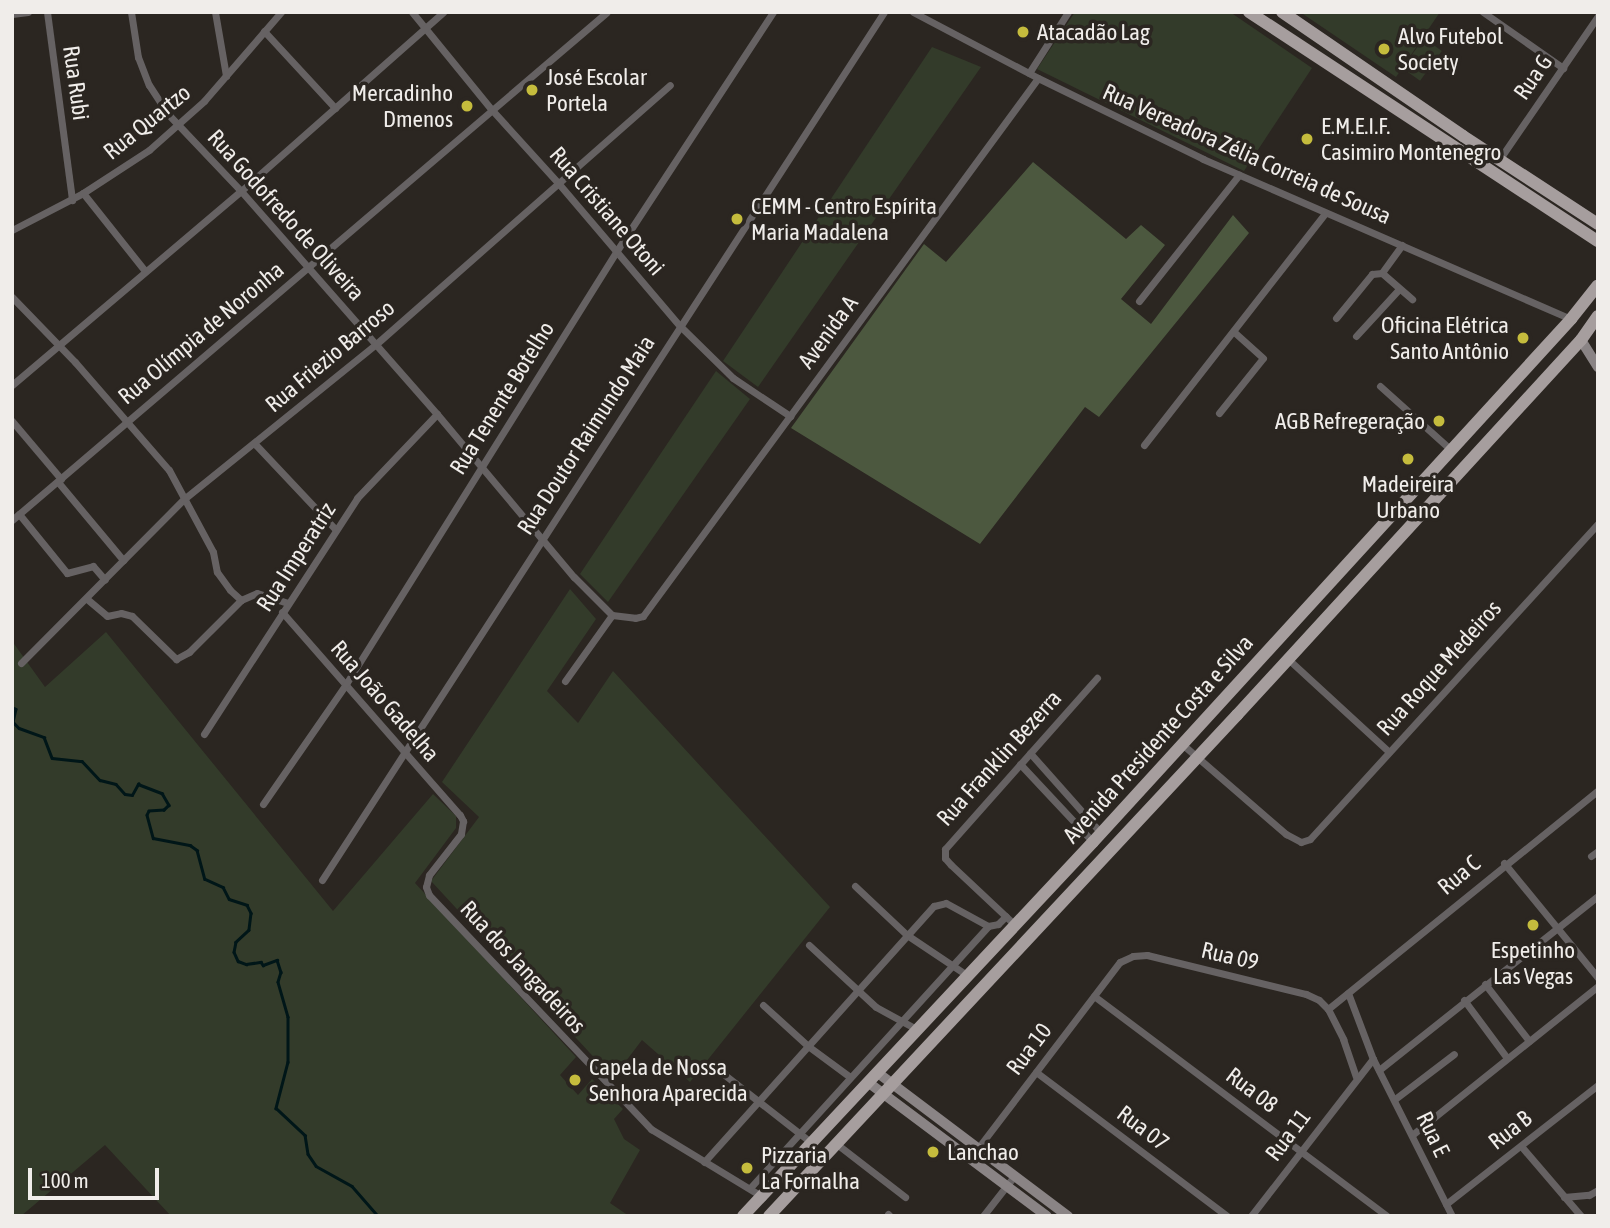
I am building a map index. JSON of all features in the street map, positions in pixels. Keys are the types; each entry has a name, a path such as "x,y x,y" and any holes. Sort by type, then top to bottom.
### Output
{"main road":[{"path":"1249,12 1598,241"},
{"path":"1282,12 1598,224"},
{"name":"Avenida Presidente Costa e Silva","path":"743,1216 971,973 1011,921 1097,837 1571,319 1598,285"},
{"name":"Avenida Presidente Costa e Silva","path":"774,1214 1529,397 1581,340 1598,316"},
{"path":"1520,374 1513,392 1520,398 1529,397"},
{"path":"1489,407 1500,403 1505,409 1496,432"},
{"path":"1342,568 1359,582"},
{"path":"971,973 978,979 989,982"},
{"path":"955,990 965,993 970,1000 968,1005"}],"street":[{"path":"12,15 28,12"},
{"name":"Rua Rubi","path":"47,12 72,200"},
{"name":"Rua Godofredo de Oliveira","path":"131,12 143,71 160,102 437,414 480,469 612,615"},
{"path":"215,12 226,76"},
{"name":"Rua Quartzo","path":"12,230 72,200 132,164 180,125 281,12"},
{"name":"Rua Cristiane Otoni","path":"412,12 492,110 680,326 724,371 790,416"},
{"path":"12,385 241,191 443,12"},
{"name":"Rua Olímpia de Noronha","path":"15,517 607,12"},
{"name":"Rua Tenente Botelho","path":"262,804 346,684 616,252 773,12"},
{"name":"Rua Doutor Raimundo Maia","path":"322,880 884,12"},
{"name":"Rua Vereadora Zélia Correia de Sousa","path":"913,12 1038,78 1240,175 1571,319"},
{"path":"1028,73 1068,12"},
{"path":"1483,12 1563,68"},
{"name":"Rua G","path":"1499,160 1598,16"},
{"path":"264,31 335,108"},
{"name":"Avenida A","path":"612,615 635,618 643,616 1038,78"},
{"name":"Rua Friezio Barroso","path":"21,663 184,499 375,345 670,85"},
{"path":"1139,301 1240,175"},
{"path":"83,193 145,271"},
{"path":"1144,445 1325,213"},
{"path":"1336,318 1372,274 1382,273 1402,245"},
{"path":"1382,273 1412,299"},
{"path":"1356,336 1399,289"},
{"path":"12,297 169,470 213,552 217,572 241,600"},
{"path":"1219,413 1263,358 1233,331"},
{"path":"1581,340 1598,367"},
{"path":"1380,386 1450,449"},
{"name":"Rua Imperatriz","path":"204,734 335,529 373,478 437,414"},
{"path":"12,421 123,560"},
{"path":"255,444 335,529"},
{"path":"15,517 67,573 88,565 93,566 105,580"},
{"name":"Rua Roque Medeiros","path":"1197,757 1286,834 1301,842 1310,839 1598,524"},
{"path":"87,599 107,617 121,613 132,616 171,655 181,658 241,600 257,593 287,603"},
{"name":"Rua João Gadelha","path":"282,612 460,815"},
{"path":"565,681 612,615"},
{"path":"1288,659 1389,752"},
{"name":"Rua Franklin Bezerra","path":"1011,921 951,865 945,858 944,849 1097,678"},
{"path":"1182,744 1197,757"},
{"path":"1030,753 1097,837"},
{"path":"1020,764 1097,837"},
{"name":"Rua C","path":"1348,993 1504,863 1598,790"},
{"name":"Rua dos Jangadeiros","path":"460,815 463,821 461,834 426,881 429,895 651,1129 763,1197"},
{"path":"1504,863 1598,978"},
{"path":"855,886 907,935 942,960 971,973"},
{"path":"1379,1070 1598,896"},
{"path":"704,1162 907,935 942,901 988,926"},
{"path":"750,1188 988,926 1011,921"},
{"path":"809,945 876,1007 918,1030"},
{"name":"Rua 09","path":"1120,962 1133,956 1147,955 1306,994 1328,1009"},
{"name":"Rua 10","path":"970,1159 1120,962"},
{"path":"1485,984 1529,1041"},
{"path":"1412,1135 1598,986"},
{"path":"1348,993 1373,1059 1356,1077 1343,1038 1328,1009 1348,993"},
{"name":"Rua 08","path":"1094,996 1387,1216"},
{"path":"1464,1000 1507,1058"},
{"path":"763,1006 808,1046 850,1077"},
{"path":"1395,1100 1454,1054"},
{"name":"Rua E","path":"1373,1059 1452,1216"},
{"path":"712,1065 813,1143"},
{"name":"Rua 07","path":"1036,1072 1227,1216"},
{"path":"878,1073 1068,1216"},
{"name":"Rua 11","path":"1251,1216 1356,1077"},
{"path":"869,1083 1047,1216"},
{"name":"Rua B","path":"1446,1204 1598,1085"},
{"path":"838,1145 905,1197"},
{"path":"1521,1146 1581,1216"},
{"path":"984,1216 1015,1175"},
{"path":"1564,1197 1589,1195 1598,1190"}],"green space":[{"path":"1075,12 1230,12 1312,68 1244,171 1037,69"},
{"name":"Alvo Futebol Society","path":"1300,12 1440,12 1396,77"},
{"path":"1424,38 1442,51 1420,81 1402,68"},
{"path":"932,47 981,67 758,387 723,361"},
{"path":"1033,162 1126,239 1141,225 1165,245 1121,299 1151,324 1233,215 1249,233 1099,417 1085,407 980,544 791,428 924,244 946,262"},
{"path":"716,371 750,399 608,602 580,574"},
{"path":"570,589 596,619 547,691 578,723 613,671 830,907 690,1082 642,1040 613,1078 431,881 479,817 442,782"},
{"path":"106,632 333,911 433,794 456,816 456,828 415,883 576,1057 560,1075 578,1095 592,1079 623,1109 614,1119 624,1139 640,1150 610,1203 629,1216 171,1216 105,1145 21,1216 12,1216 12,641 45,687"}],"waterway":[{"path":"12,707 16,709 13,722 19,728 44,737 52,758 82,761 100,780 116,784 125,794 132,795 138,784 162,793 169,805 164,810 149,811 147,815 153,838 190,845 197,850 205,879 223,887 229,899 247,905 251,913 249,930 236,942 234,952 238,961 246,964 261,962 263,965 277,960 281,972 278,982 288,1017 288,1062 276,1108 305,1135 308,1154 316,1166 352,1186 378,1216"},
{"path":"406,1216 423,1216"}],"place":[{"name":"Atacadão Lag","path":"1023,32"},
{"name":"Alvo Futebol Society","path":"1384,49"},
{"name":"José Escolar Portela","path":"532,90"},
{"name":"Mercadinho Dmenos","path":"467,106"},
{"name":"E.M.E.I.F. Casimiro Montenegro","path":"1307,139"},
{"name":"CEMM - Centro Espírita Maria Madalena","path":"737,219"},
{"name":"Oficina Elétrica Santo Antônio","path":"1523,338"},
{"name":"AGB Refregeração","path":"1439,421"},
{"name":"Madeireira Urbano","path":"1408,459"},
{"name":"Espetinho Las Vegas","path":"1533,925"},
{"name":"Capela de Nossa Senhora Aparecida","path":"575,1080"},
{"name":"Lanchao","path":"933,1152"},
{"name":"Pizzaria La Fornalha","path":"747,1168"}]}
